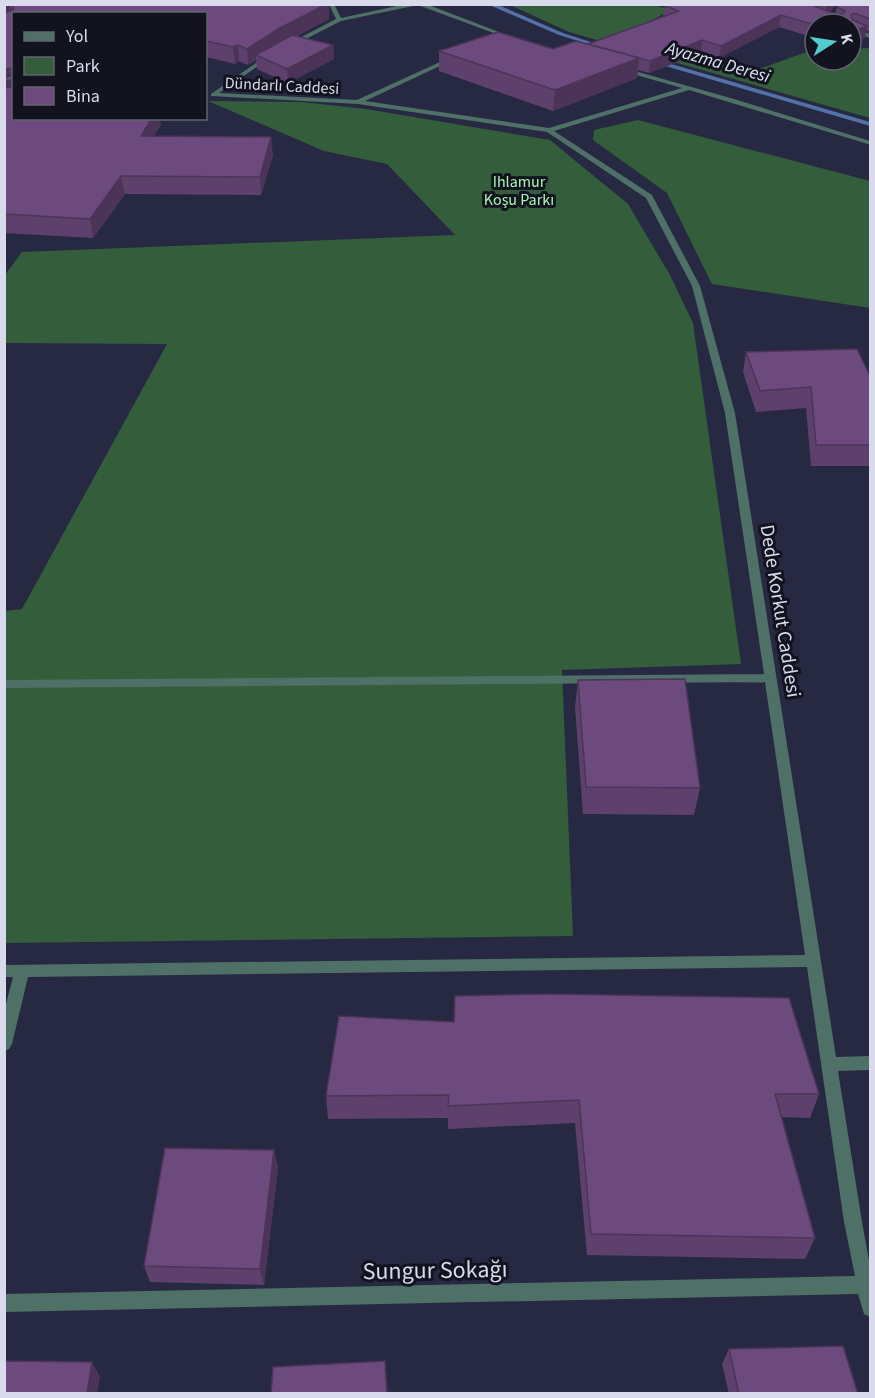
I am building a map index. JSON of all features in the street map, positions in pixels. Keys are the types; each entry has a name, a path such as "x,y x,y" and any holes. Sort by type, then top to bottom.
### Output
{"street":[{"path":"331,4 339,20"},
{"path":"283,49 339,20 418,4 513,38"},
{"path":"487,42 504,35"},
{"path":"358,102 466,52"},
{"path":"213,95 274,53"},
{"path":"610,67 689,88 870,143"},
{"path":"549,130 689,88"},
{"name":"Dündarlı Caddesi","path":"207,96 358,102 549,130"},
{"name":"Dede Korkut Caddesi","path":"549,130 649,197 696,286 730,413 853,1222 870,1308"},
{"path":"4,684 771,678"},
{"path":"4,971 813,961"},
{"path":"4,1044 22,971"},
{"path":"829,1064 870,1063"},
{"name":"Sungur Sokağı","path":"4,1303 866,1285"}],"green space":[{"path":"510,5 655,5 670,10 649,22 635,37 751,72 803,53 803,72 863,72 863,48 870,48 870,118 569,32"},
{"path":"208,101 302,102 366,109 550,140 628,204 670,275 693,323 741,664 562,670 573,936 5,943 5,611 22,609 167,344 5,343 5,275 22,252 455,235 387,164 324,151"},
{"name":"Ihlamur Koşu Parkı","path":"638,120 870,181 870,308 712,284 667,193 593,140 594,130"}],"building":[{"path":"13,4 327,4 278,29 247,49 238,45 233,47 207,41 207,12 12,12 12,69 4,70 4,13 13,10"},
{"path":"670,4 809,4 830,12 803,12 803,21 781,15 721,46 702,40 650,61 588,44 679,11 665,6"},
{"path":"839,4 870,4 870,19 863,16 863,12 844,12 837,7"},
{"path":"498,32 553,49 576,41 639,58 555,90 439,51"},
{"path":"292,35 333,45 287,69 256,55"},
{"path":"12,75 12,80 4,81"},
{"path":"12,87 12,120 151,120 141,136 271,137 260,177 121,176 90,219 4,214 4,88"},
{"path":"857,349 870,376 870,445 816,445 811,387 760,391 746,352"},
{"path":"685,679 700,788 586,787 578,680"},
{"path":"546,994 789,998 819,1094 775,1094 815,1238 591,1234 579,1100 448,1106 449,1095 326,1096 339,1016 454,1022 455,996"},
{"path":"165,1148 274,1150 260,1269 144,1266"},
{"path":"843,1346 858,1394 739,1394 729,1349"},
{"path":"4,1361 92,1362 87,1394 4,1394"},
{"path":"385,1361 387,1394 271,1394 273,1367"}],"waterway":[{"name":"Ayazma Deresi","path":"490,4 561,34 606,48"},
{"name":"Ayazma Deresi","path":"654,61 870,124"}]}
